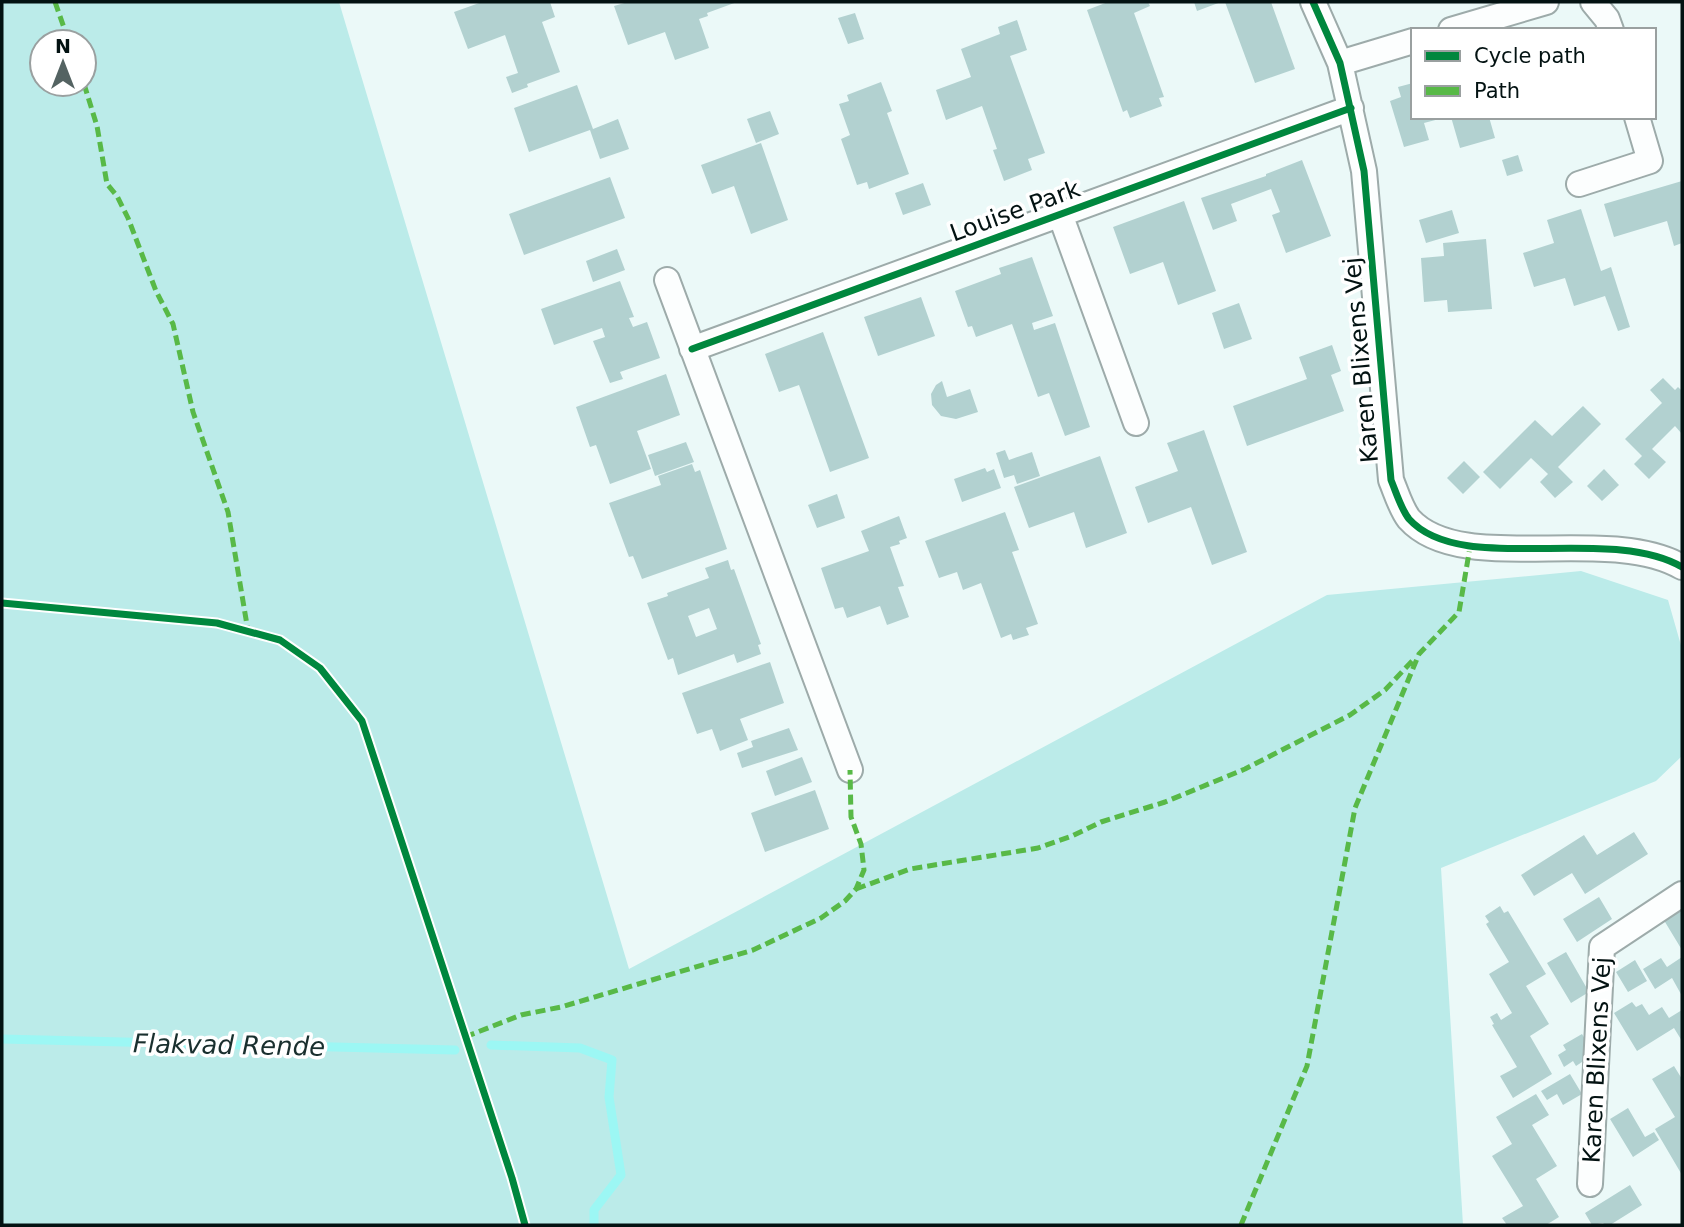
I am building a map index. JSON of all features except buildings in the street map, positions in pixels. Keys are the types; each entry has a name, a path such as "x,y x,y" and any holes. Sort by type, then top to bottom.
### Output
{"street":[{"name":"Karen Blixens Vej","path":"1313,2 1340,63 1364,171 1391,480 1408,518 1433,537 1469,547 1617,548 1666,557 1682,567"},
{"path":"1458,28 1546,2"},
{"path":"1593,2 1607,19 1610,28"},
{"path":"1340,63 1411,42"},
{"name":"Louise Park","path":"692,349 1351,108"},
{"path":"1579,184 1650,161 1638,119"},
{"name":"Louise Park","path":"1060,214 1136,423"},
{"path":"667,280 850,770"},
{"name":"Karen Blixens Vej","path":"1590,1184 1602,947 1682,894"}],"shaded area":[{"path":"2,2 339,2 629,969 1327,595 1581,571 1668,600 1682,649 1682,756 1656,781 1441,868 1463,1225 2,1225"}],"waterway":[{"name":"Flakvad Rende","path":"2,1039 455,1050"},
{"name":"Flakvad Rende","path":"491,1045 580,1048 612,1060 609,1097 621,1175 594,1210 594,1225"}],"marked path":[{"path":"55,2 64,28"},
{"path":"88,98 97,126 107,184 117,196 128,218 156,291 173,324 193,412 228,512 248,631"},
{"path":"1241,1225 1307,1066 1355,808 1419,654 1459,612 1470,547"},
{"path":"856,889 910,869 1038,848 1101,822 1165,802 1245,769 1350,715 1385,690 1414,659"},
{"path":"465,1037 521,1015 561,1007 753,950 821,918 845,901 856,889 864,870 861,844 851,817 850,770"}],"cycle path":[{"path":"1313,2 1340,63 1364,171 1391,480 1406,515 1433,536 1463,545 1615,550 1651,555 1682,567"},
{"path":"692,349 1351,108"},
{"path":"2,603 217,623 280,640 320,668 362,721 525,1225"}]}
